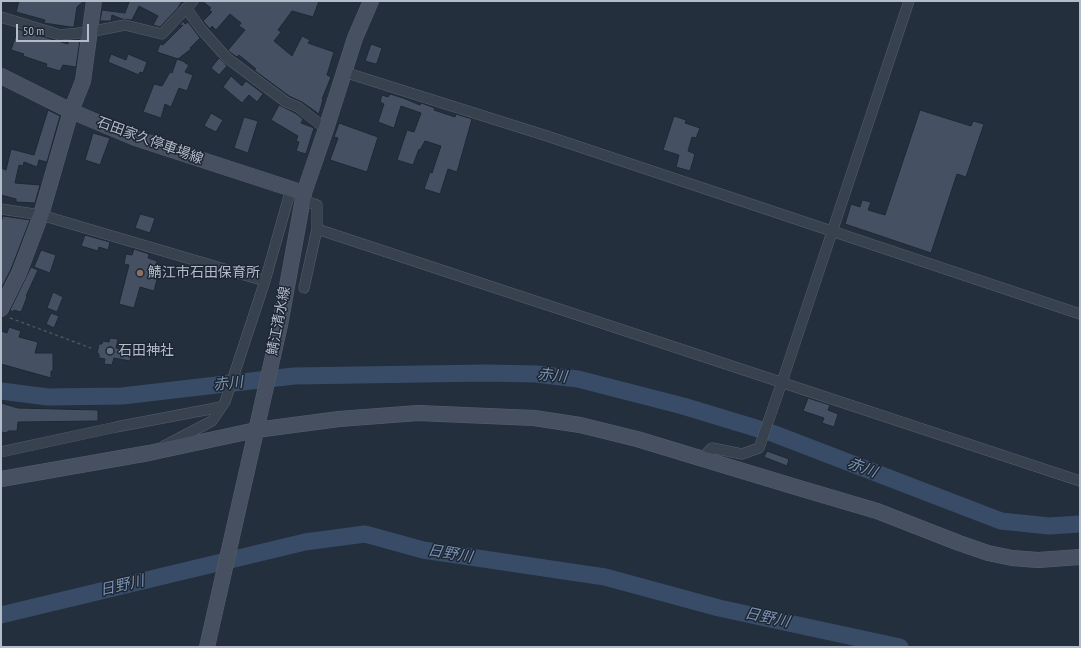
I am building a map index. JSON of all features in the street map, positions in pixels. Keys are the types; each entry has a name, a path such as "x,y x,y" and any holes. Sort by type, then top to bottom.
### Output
{"street":[{"path":"5,313 41,215 71,110 83,82 94,1"},
{"name":"鯖江清水線","path":"207,647 280,325 299,194 326,129 355,38 371,1"},
{"path":"702,458 712,448 742,454 759,448 909,1"},
{"path":"1,18 60,35 89,32 125,25 162,34 190,4 201,29 228,58 286,102 298,107 326,129"},
{"path":"344,72 547,136 1080,314"},
{"name":"石田家久停車場線","path":"1,76 71,110 135,138 299,194"},
{"path":"149,453 212,421 221,408 265,281 299,194 317,205 317,229 304,288"},
{"path":"1,209 41,215 265,281"},
{"path":"317,229 1080,481"},
{"path":"1,452 116,427 221,408"},
{"path":"1,479 149,453 256,430 339,419 418,413 534,418 587,427 637,439 702,458 877,511 988,554 1038,560 1080,557"}],"path":[{"path":"5,313 91,348"}],"building":[{"path":"19,1 84,1 77,7 74,27 71,27 44,23 45,20 16,12"},
{"path":"127,1 182,1 178,8 160,27 153,25 158,16 139,6 132,20 122,19 112,15 111,21 100,21 102,10 125,13 129,2"},
{"path":"202,1 319,1 313,17 292,11 278,30 281,32 274,41 292,56 302,36 310,40 308,43 334,52 327,75 331,77 322,99 319,114 302,102 289,96 254,70 256,69 239,55 237,57 231,53 228,50 245,30 239,26 241,23 230,14 216,30 212,26 210,29 203,21 212,12 209,10 211,8"},
{"path":"183,21 185,24 188,22 200,38 190,48 191,49 178,59 157,52 160,44 163,45 183,25 179,26"},
{"path":"18,29 68,44 68,41 80,40 76,67 63,65 60,71 46,67 47,64 23,56 24,54 11,50"},
{"path":"371,44 382,48 377,63 375,64 365,61"},
{"path":"111,54 126,60 128,54 147,62 143,73 140,72 139,75 108,62"},
{"path":"219,58 227,66 219,75 211,68"},
{"path":"177,59 189,65 185,72 193,75 187,91 179,88 171,107 165,104 161,118 143,112 154,84 162,86 170,72 172,73"},
{"path":"231,76 242,86 246,81 265,95 263,94 257,102 249,95 242,103 223,87"},
{"path":"390,94 420,105 421,103 435,108 434,110 455,117 456,114 472,119 457,172 448,169 440,194 424,189 430,172 432,173 441,146 425,141 420,150 419,149 413,165 397,160 407,130 414,132 421,113 401,106 394,128 378,122 384,104 380,102 382,95 388,97"},
{"path":"279,105 303,119 301,123 314,128 306,154 296,151 299,142 296,141 298,136 271,120"},
{"path":"48,110 60,116 47,162 39,160 37,167 24,162 23,166 19,165 15,183 40,185 35,203 16,202 16,199 1,195 1,168 6,170 11,149 34,155"},
{"path":"920,110 971,126 973,121 984,124 966,177 957,174 931,253 845,224 851,204 860,207 862,200 871,202 868,210 885,215"},
{"path":"211,113 223,120 216,132 204,126"},
{"path":"674,116 686,120 685,123 700,128 696,138 692,137 688,151 695,154 690,171 676,167 679,155 663,150"},
{"path":"244,117 258,121 248,153 234,148"},
{"path":"339,123 378,137 367,172 330,160 338,138 334,137"},
{"path":"93,133 110,138 100,165 85,160"},
{"path":"140,214 155,218 150,233 135,228"},
{"path":"3,216 30,220 11,269 1,289 1,222"},
{"path":"85,235 110,242 108,250 99,247 98,251 81,246"},
{"path":"134,249 149,254 148,258 157,261 154,270 159,272 154,291 140,287 134,308 119,304 129,265 124,264 126,254 132,255"},
{"path":"41,250 56,255 50,273 34,267"},
{"path":"31,267 38,270 26,296 27,297 22,310 20,312 14,310 13,312 10,310"},
{"path":"53,292 63,297 57,312 47,308"},
{"path":"51,313 59,316 54,328 46,324"},
{"path":"9,327 21,331 19,337 38,342 35,353 53,353 53,371 51,371 51,378 1,364 1,331 7,333"},
{"path":"110,338 118,339 116,348 132,351 130,361 114,358 112,365 104,364 105,359 99,358 99,354 97,353 99,344 102,344 103,341 109,342"},
{"path":"808,398 830,405 828,410 838,414 834,427 822,423 824,418 803,411"},
{"path":"1,403 18,408 98,410 98,421 18,422 17,431 8,431 7,433 1,432"},
{"path":"767,451 789,459 787,466 764,457"}],"waterway":[{"name":"赤川","path":"1,391 48,397 122,396 294,376 486,373 536,374 578,379 683,406 772,433 1001,521 1049,526 1080,524"},
{"name":"日野川","path":"1,615 305,542 365,534 423,550 605,577 719,608 900,647"}],"place":[{"name":"鯖江市石田保育所","path":"140,273"},
{"name":"石田神社","path":"110,351"}]}
